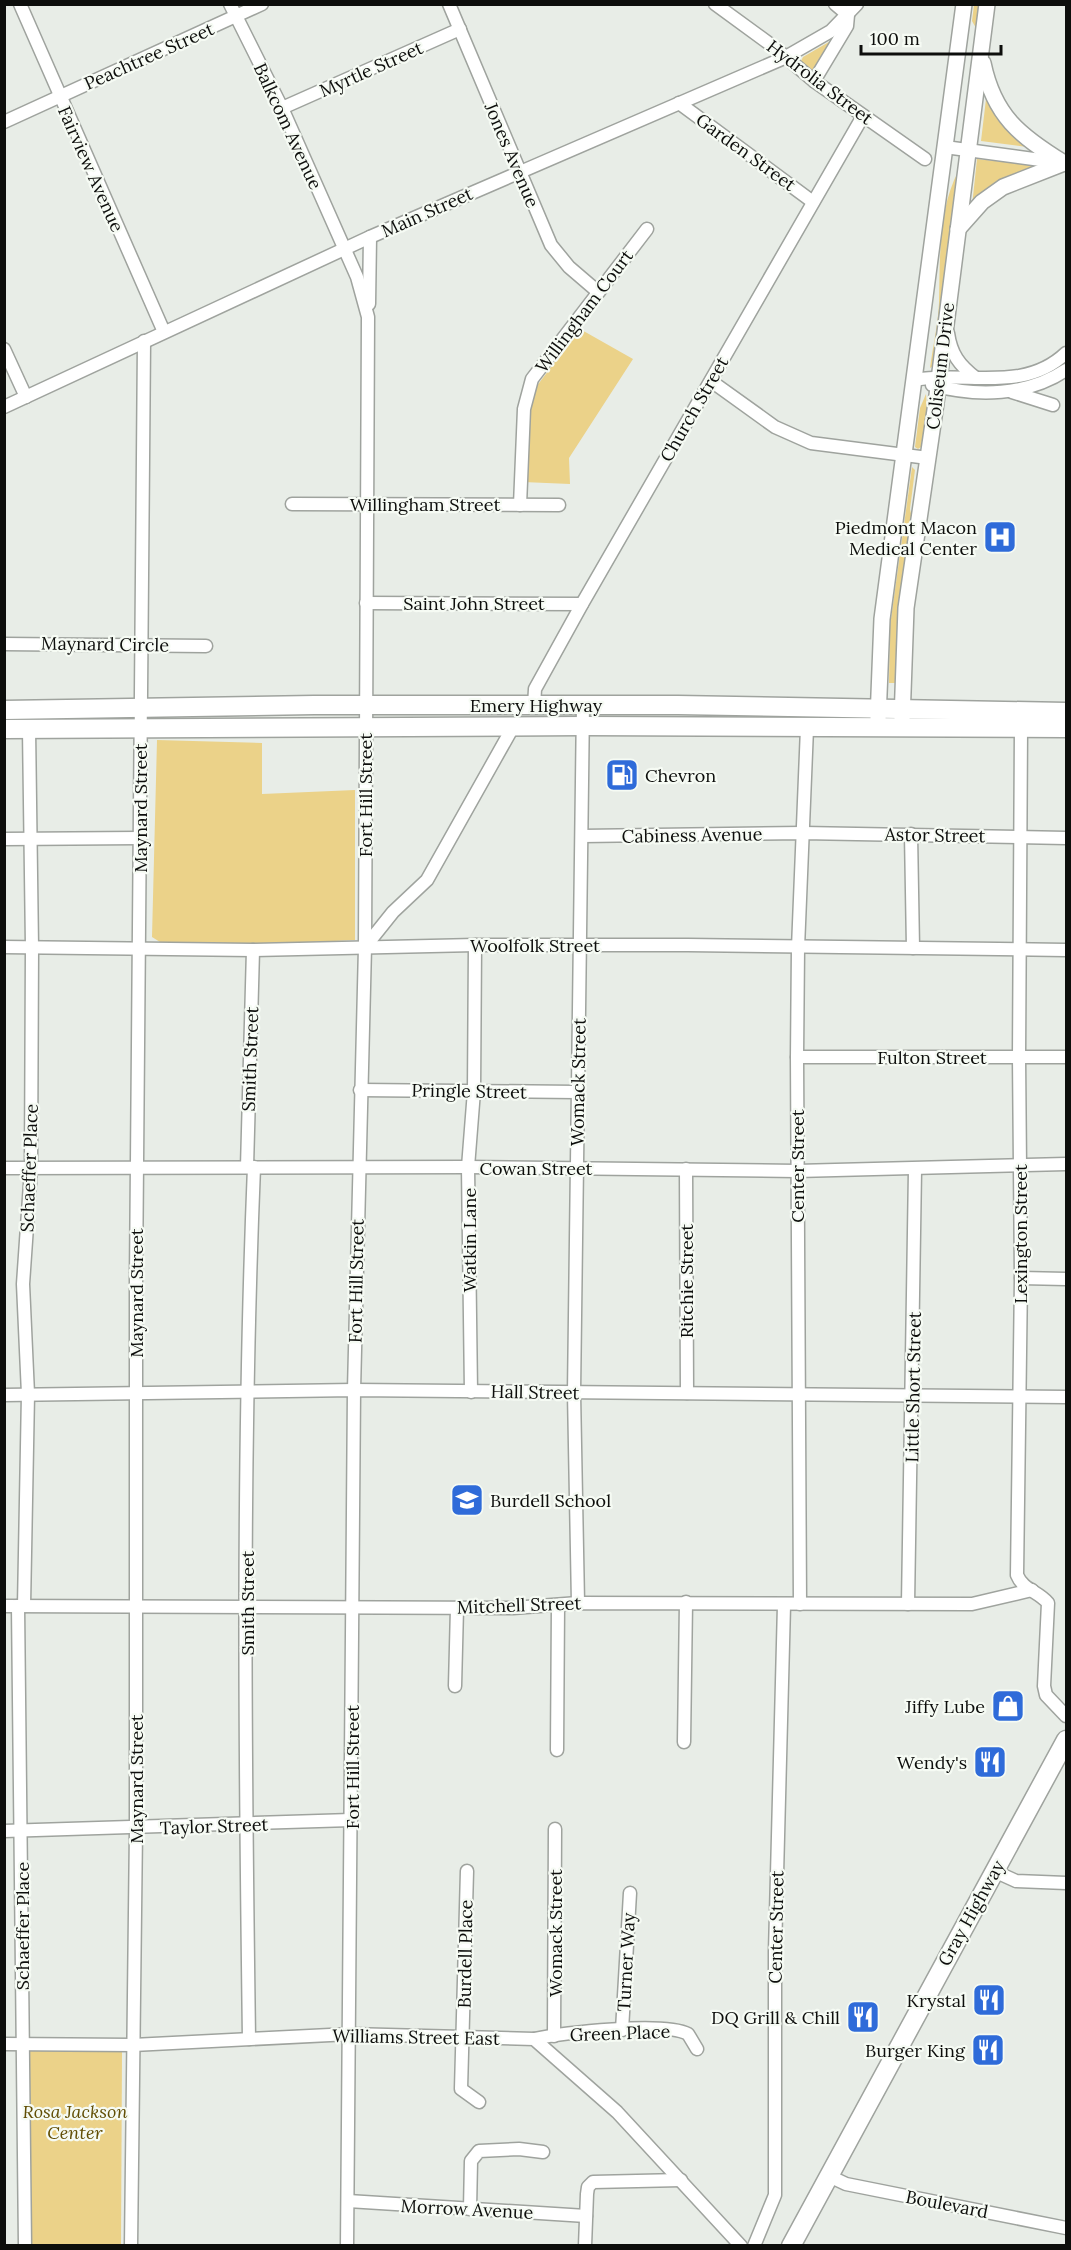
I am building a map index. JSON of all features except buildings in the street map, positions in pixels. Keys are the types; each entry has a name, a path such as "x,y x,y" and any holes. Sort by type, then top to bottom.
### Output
{"highway":[{"name":"Emery Highway","path":"4,729 364,706 878,707 1066,712"},
{"name":"Emery Highway","path":"4,710 141,719 364,726 1066,728"},
{"name":"Gray Highway","path":"791,2246 1066,1740"}],"main road":[{"name":"Coliseum Drive","path":"878,728 882,619 964,4"},
{"name":"Coliseum Drive","path":"903,729 906,608 939,381 987,4"},
{"path":"981,50 988,84 1001,112 1026,138 1066,164"},
{"path":"958,229 981,203 1003,187 1066,164"}],"street":[{"name":"Fairview Avenue","path":"20,4 58,97 164,332"},
{"name":"Peachtree Street","path":"4,122 233,10 262,4"},
{"name":"Jones Avenue","path":"449,4 551,245 569,267 597,291"},
{"name":"Hydrolia Street","path":"715,4 774,46 784,58 814,81 926,159"},
{"path":"835,4 848,15"},
{"name":"Main Street","path":"4,407 370,237 784,58 831,31 857,4"},
{"name":"Balkcom Avenue","path":"233,10 282,108 344,249"},
{"name":"Main Street","path":"814,81 844,34 848,15"},
{"name":"Myrtle Street","path":"282,108 460,29"},
{"name":"Garden Street","path":"679,103 813,202"},
{"name":"Church Street","path":"534,706 536,689 582,604 863,116"},
{"path":"945,147 1066,164"},
{"name":"Willingham Court","path":"520,505 526,396 542,364 647,229"},
{"name":"Fort Hill Street","path":"348,2246 354,1390 365,947 364,706 370,237"},
{"name":"Fort Hill Street","path":"344,249 362,290 368,317"},
{"path":"946,323 953,355 960,365 976,378"},
{"name":"Maynard Street","path":"131,2246 136,1829 138,949 144,342"},
{"path":"4,349 26,398"},
{"path":"939,381 976,378 1010,379 1047,368 1066,353"},
{"path":"1012,392 1052,379 1066,370"},
{"path":"914,380 939,381 1012,392 1053,405"},
{"path":"711,381 775,427 811,443 928,458"},
{"name":"Willingham Street","path":"292,504 559,505"},
{"name":"Saint John Street","path":"366,603 582,604"},
{"name":"Maynard Circle","path":"4,644 207,646"},
{"name":"Womack Street","path":"578,1603 574,1393 583,705"},
{"path":"365,947 393,912 427,880 513,727"},
{"name":"Center Street","path":"800,1604 797,1057 798,948 807,728"},
{"name":"Lexington Street","path":"1021,728 1019,949 1021,1278 1017,1575 1021,1584 1048,1603 1044,1672 1046,1695 1066,1716"},
{"name":"Schaeffer Place","path":"26,2246 21,1606 28,1394 23,1284 31,1169 32,838 29,729"},
{"name":"Cabiness Avenue","path":"582,836 803,833"},
{"name":"Astor Street","path":"803,833 1066,838"},
{"path":"911,834 913,948"},
{"path":"4,839 140,838"},
{"path":"365,916 379,918 393,912"},
{"name":"Watkin Lane","path":"471,1392 468,1167 474,1091 475,945"},
{"name":"Woolfolk Street","path":"4,947 254,950 580,945 1066,950"},
{"name":"Smith Street","path":"249,2039 246,1607 248,1279 254,950"},
{"name":"Fulton Street","path":"797,1057 1066,1057"},
{"name":"Pringle Street","path":"360,1090 577,1092"},
{"name":"Cowan Street","path":"4,1168 468,1167 797,1171 915,1170 1066,1164"},
{"name":"Ritchie Street","path":"686,1169 687,1393"},
{"name":"Little Short Street","path":"908,1604 914,1395 915,1170"},
{"path":"1021,1278 1066,1279"},
{"name":"Hall Street","path":"4,1395 354,1390 1066,1397"},
{"name":"Mitchell Street","path":"4,1606 457,1608 578,1603 686,1602 784,1605 972,1604 1032,1590"},
{"path":"684,1742 686,1602"},
{"path":"556,1750 558,1605"},
{"name":"Center Street","path":"754,2246 775,2195 775,1941 784,1605"},
{"path":"455,1686 457,1608"},
{"name":"Taylor Street","path":"4,1831 136,1829 351,1820"},
{"name":"Womack Street","path":"554,2036 555,1829"},
{"name":"Burdell Place","path":"467,1871 461,2089 479,2102"},
{"path":"994,1871 1017,1881 1066,1882"},
{"name":"Turner Way","path":"622,2030 630,1893"},
{"name":"Green Place","path":"534,2039 622,2030 683,2031 697,2049"},
{"name":"Williams Street East","path":"4,2044 133,2045 350,2034 534,2039"},
{"path":"534,2039 617,2112 741,2246"},
{"path":"470,2210 471,2161 479,2151 519,2149 543,2152"},
{"name":"Boulevard","path":"829,2176 846,2184 1066,2228"},
{"path":"585,2246 587,2194 593,2182 681,2180"},
{"name":"Morrow Avenue","path":"348,2201 586,2216"}],"green space":[{"path":"974,5 978,5 981,11 965,130 962,136 976,28 972,21"},
{"path":"841,35 813,71 800,63 803,57"},
{"path":"986,99 995,113 1027,147 981,141"},
{"path":"977,159 1049,167 972,206"},
{"path":"959,170 933,366 930,368 938,311 944,217 952,185"},
{"path":"580,329 633,359 569,458 570,484 523,482 533,391"},
{"path":"926,394 927,409 921,447 918,449 915,447 920,408"},
{"path":"912,467 915,470 910,509 912,518 899,620 896,683 889,683 890,626"},
{"path":"157,740 262,743 262,794 355,790 355,940 254,945 160,942 152,937"},
{"name":"Rosa Jackson Center","path":"26,2051 122,2051 121,2245 29,2245"}],"place":[{"name":"Piedmont Macon Medical Center","path":"1000,537"},
{"name":"Chevron","path":"622,775"},
{"name":"Burdell School","path":"467,1500"},
{"name":"Jiffy Lube","path":"1008,1706"},
{"name":"Wendy's","path":"990,1762"},
{"name":"Krystal","path":"989,2000"},
{"name":"DQ Grill & Chill","path":"863,2017"},
{"name":"Burger King","path":"988,2050"}]}
